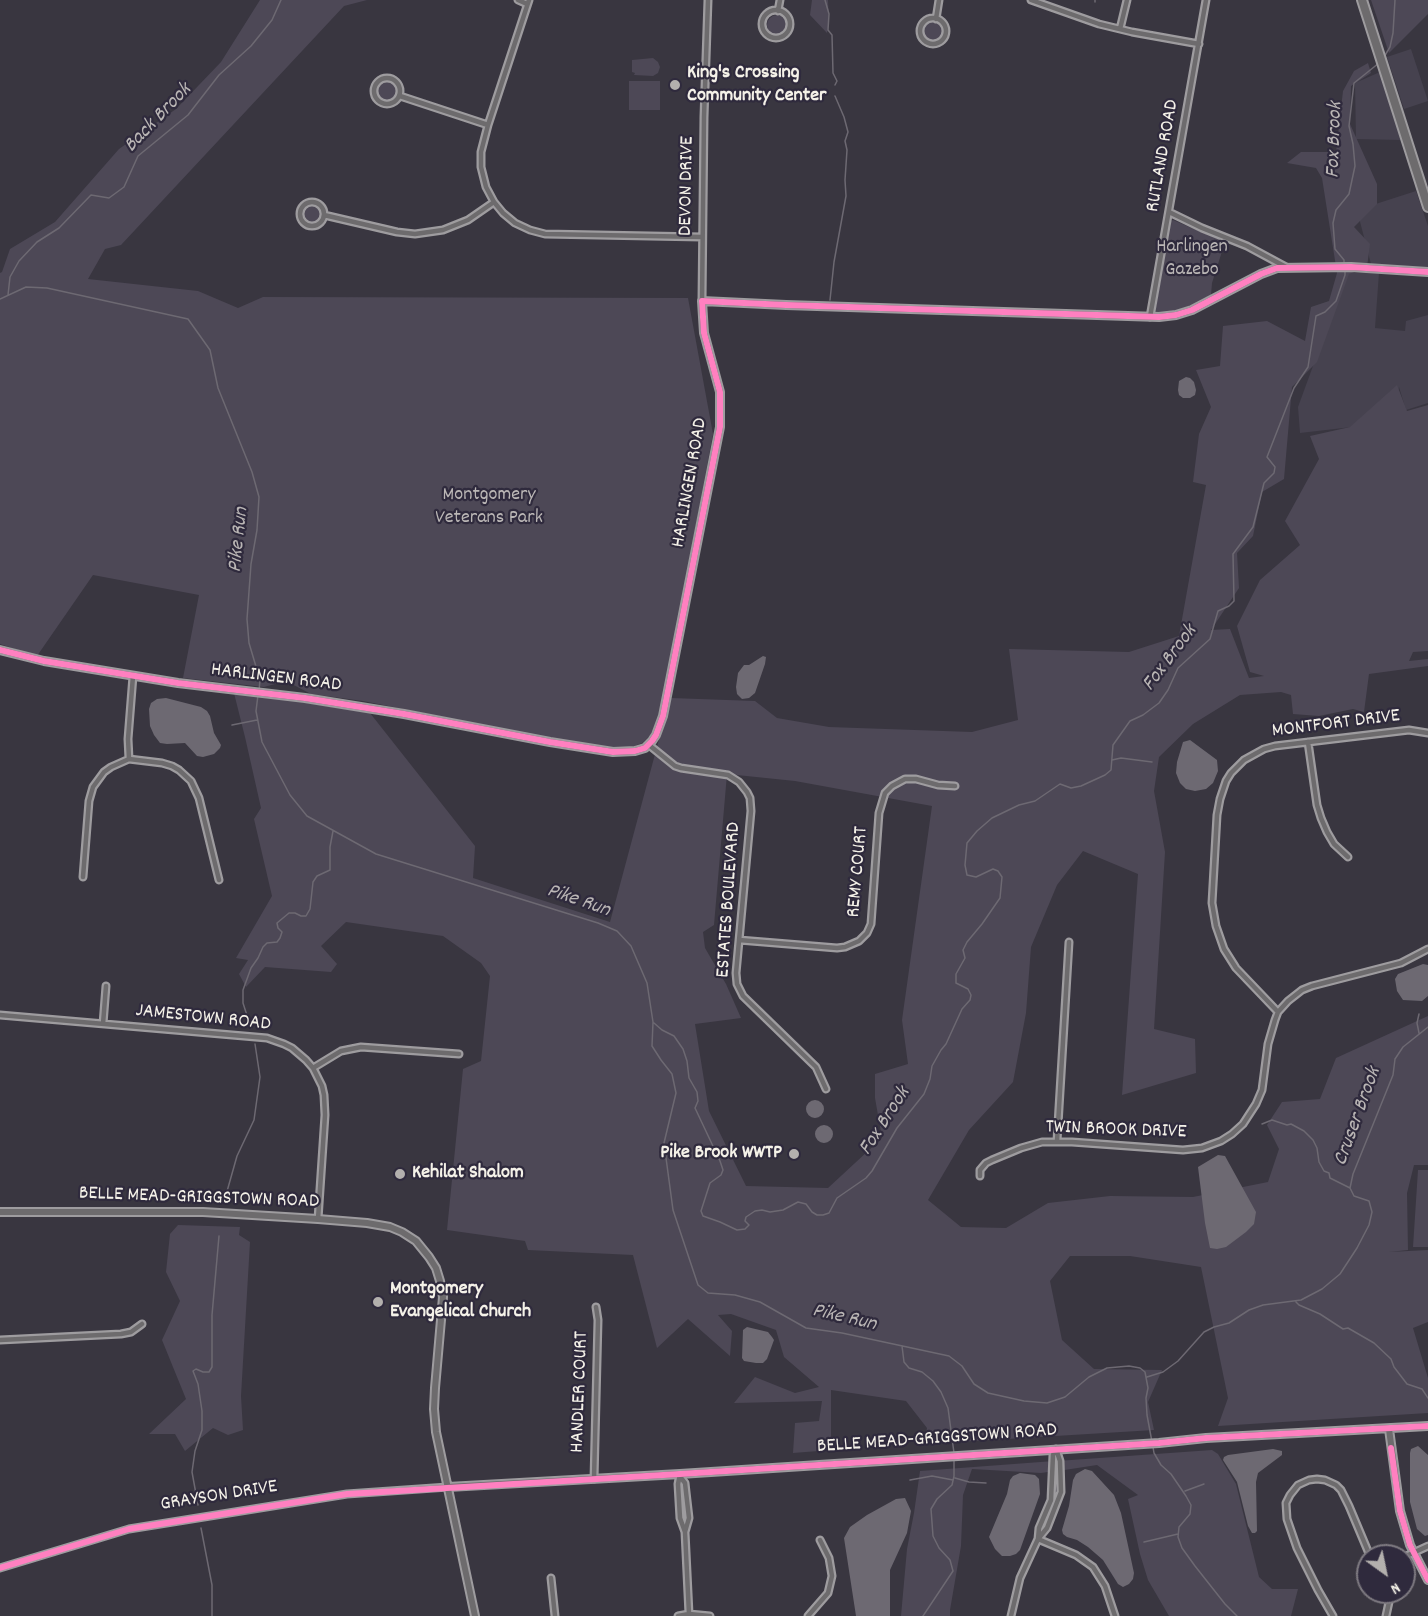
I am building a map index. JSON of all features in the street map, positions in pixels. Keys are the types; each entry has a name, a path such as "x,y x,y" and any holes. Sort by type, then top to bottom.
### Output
{"highway":[{"path":"1362,0 1428,207"}],"street":[{"path":"518,0 528,2 488,125 482,152 481,167 486,187 494,202 515,223 545,234 702,237"},
{"name":"DEVON DRIVE","path":"702,301 708,0"},
{"path":"778,10 780,0"},
{"path":"936,19 939,0"},
{"path":"1031,0 1080,18 1120,29 1199,44"},
{"path":"1120,29 1126,0"},
{"name":"RUTLAND ROAD","path":"1150,317 1206,0"},
{"path":"778,10 788,18 789,26 785,34 773,38 763,29 763,20 768,13 778,10"},
{"path":"936,19 944,24 946,33 943,41 935,45 923,40 920,32 925,21 936,19"},
{"path":"390,78 400,87 400,96 391,104 382,104 374,94 375,86 381,80 390,78"},
{"path":"400,96 488,125"},
{"path":"315,202 322,207 324,215 324,219 318,225 311,227 303,224 299,213 303,205 315,202"},
{"path":"324,215 415,234 443,230 468,220 494,202"},
{"path":"1169,212 1265,254 1286,267"},
{"path":"702,301 1150,317 1183,313 1277,268 1351,267 1428,272"},
{"name":"HARLINGEN ROAD","path":"0,650 44,661 133,676 356,706 510,735 614,752 635,752 649,745 656,735 666,707 720,427 720,392 704,333 702,301"},
{"path":"129,759 129,720 133,676"},
{"name":"MONTFORT DRIVE","path":"1278,1012 1236,968 1224,949 1216,926 1212,903 1217,814 1226,781 1244,760 1264,749 1409,730 1428,733"},
{"path":"1308,742 1321,818 1334,844 1348,857"},
{"name":"ESTATES BOULEVARD","path":"649,745 675,766 728,776 739,782 747,792 751,812 736,977 741,992 816,1067 826,1089"},
{"path":"82,877 89,801 93,787 100,776 111,767 129,759 172,766 191,781 199,798 219,880"},
{"name":"REMY COURT","path":"739,940 837,948 859,941 867,933 871,924 879,813 885,793 905,779 916,779 938,786 955,786"},
{"path":"1057,1141 1069,942"},
{"path":"1278,1012 1302,990 1401,963 1428,949"},
{"path":"103,1024 106,986"},
{"name":"TWIN BROOK DRIVE","path":"980,1176 980,1170 986,1163 1042,1142 1057,1141 1173,1150 1196,1149 1227,1138 1248,1118 1262,1090 1268,1044 1278,1012"},
{"name":"JAMESTOWN ROAD","path":"0,1015 267,1038 292,1048 313,1068 322,1086 325,1105 318,1219"},
{"path":"313,1068 341,1051 361,1047 459,1054"},
{"name":"BELLE MEAD-GRIGGSTOWN ROAD","path":"0,1212 223,1212 367,1223 390,1227 402,1232 422,1247 436,1268 443,1297 434,1409 436,1432 448,1487 680,1476 1206,1438 1428,1426"},
{"name":"HANDLER COURT","path":"594,1479 598,1320 596,1307"},
{"path":"0,1340 122,1334 131,1332 142,1324"},
{"path":"1389,1429 1400,1512 1410,1544"},
{"path":"1038,1539 1039,1528 1051,1500 1053,1455 1056,1449"},
{"path":"1011,1616 1020,1578 1038,1539 1047,1528 1061,1492 1060,1461 1056,1449"},
{"path":"680,1476 678,1484 680,1518 685,1532"},
{"path":"680,1476 685,1483 688,1509 685,1532 689,1614"},
{"path":"1333,1616 1297,1548 1287,1519 1286,1503 1290,1495 1298,1485 1309,1480 1325,1480 1336,1485 1349,1506 1365,1544"},
{"path":"448,1487 474,1616"},
{"name":"GRAYSON DRIVE","path":"0,1568 129,1529 346,1494 448,1487"},
{"path":"1038,1539 1076,1555 1093,1567 1105,1586 1115,1616"},
{"path":"808,1616 828,1593 832,1576 829,1558 820,1540"},
{"path":"1416,1558 1428,1580"},
{"path":"551,1578 555,1616"},
{"path":"678,1616 689,1614 710,1616"}],"shaded area":[{"path":"1411,49 1428,101 1404,109 1387,57"},
{"path":"1380,72 1401,140 1356,139 1355,83"},
{"path":"1416,191 1428,226 1428,268 1371,264 1357,210"},
{"path":"1347,273 1379,273 1375,328 1405,331 1406,321 1428,315 1428,403 1406,410 1399,387 1395,422 1300,433 1298,407"},
{"path":"1186,377 1194,382 1196,390 1195,395 1190,398 1183,398 1179,395 1178,390 1179,381"},
{"path":"763,656 766,657 765,664 755,693 749,698 742,699 737,694 738,673 744,665 749,665"},
{"path":"166,698 201,707 207,711 214,733 221,745 214,754 197,756 185,743 160,743 150,726 149,709 151,703 157,699"},
{"path":"1190,740 1217,760 1218,771 1213,783 1206,789 1195,791 1186,789 1180,783 1176,773 1183,742"},
{"path":"1423,964 1428,965 1428,996 1422,1001 1403,1000 1397,991 1395,979 1398,974"},
{"path":"811,1100 819,1100 824,1105 822,1116 811,1118 806,1113 806,1105"},
{"path":"820,1125 828,1125 833,1130 831,1141 820,1143 815,1138 815,1130"},
{"path":"1218,1155 1225,1156 1256,1212 1254,1224 1246,1232 1226,1247 1217,1249 1210,1248 1198,1167"},
{"path":"747,1327 768,1332 774,1340 767,1359 763,1363 744,1361 742,1358 743,1330"},
{"path":"1418,1446 1428,1455 1428,1535 1425,1536 1417,1529 1410,1502 1410,1453 1411,1449"},
{"path":"1273,1449 1282,1451 1282,1455 1258,1473 1256,1482 1257,1531 1252,1533 1248,1526 1237,1482 1223,1460 1228,1455"},
{"path":"1085,1469 1092,1471 1114,1495 1121,1513 1134,1573 1133,1579 1123,1587 1118,1584 1103,1560 1088,1547 1063,1534 1073,1480 1076,1474"},
{"path":"1020,1473 1035,1475 1039,1479 1040,1494 1020,1550 1010,1556 1002,1556 995,1549 989,1537 1007,1494 1010,1480"},
{"path":"905,1498 911,1511 907,1533 890,1570 890,1616 856,1616 844,1538 850,1527 867,1515 896,1499"}],"green space":[{"name":"Montgomery Veterans Park","path":"260,0 367,0 344,6 121,245 105,249 88,279 198,291 238,308 263,297 688,298 713,434 662,706 656,725 650,736 642,743 632,747 617,748 549,738 363,701 311,694 286,681 264,687 183,678 199,595 93,575 37,656 0,644 0,273 10,249 55,222 119,149 176,109 221,62"},
{"path":"812,0 828,0 827,33 810,15"},
{"path":"1371,0 1428,0 1428,14 1389,53"},
{"path":"777,15 784,18 787,25 784,32 777,35 770,32 767,25 770,18"},
{"path":"934,21 941,24 944,31 941,38 934,41 927,38 924,31 927,24"},
{"path":"653,58 660,67 658,73 653,76 634,75 632,60"},
{"path":"1368,63 1371,73 1351,86 1350,124 1377,184 1377,204 1354,227 1370,244 1367,267 1349,274 1317,362 1292,387 1284,479 1262,492 1253,536 1237,553 1239,588 1211,630 1230,629 1249,678 1264,676 1250,672 1237,626 1260,580 1300,545 1285,521 1319,459 1310,436 1350,427 1397,385 1407,411 1428,405 1428,651 1413,652 1409,661 1428,659 1428,666 1369,674 1364,712 1353,709 1319,716 1293,714 1291,695 1281,692 1240,695 1193,724 1159,757 1154,791 1165,852 1154,1029 1195,1039 1196,1073 1122,1095 1138,874 1083,851 1057,885 1031,947 1026,1013 1013,1082 969,1130 928,1200 961,1227 1006,1228 1048,1203 1110,1196 1193,1197 1268,1182 1279,1149 1267,1125 1282,1102 1320,1099 1336,1058 1428,1016 1428,1165 1414,1165 1407,1193 1408,1250 1389,1252 1428,1250 1428,1322 1413,1328 1428,1378 1428,1413 1218,1426 1228,1398 1201,1267 1130,1256 1070,1256 1050,1281 1062,1340 1094,1369 1162,1370 1148,1402 1154,1430 924,1444 927,1428 906,1401 831,1390 831,1450 793,1453 795,1423 819,1421 822,1401 734,1403 755,1377 795,1393 819,1387 784,1357 776,1330 731,1314 718,1315 732,1331 730,1356 688,1319 657,1348 633,1255 528,1250 525,1241 447,1230 463,1069 481,1061 490,976 481,963 443,936 346,922 321,946 337,964 331,972 265,967 246,987 239,974 248,960 236,958 272,896 254,819 261,808 234,693 370,713 475,846 473,878 610,922 671,698 755,701 777,718 829,727 972,732 1018,720 1009,649 1129,652 1179,636 1206,485 1193,482 1199,434 1211,407 1196,370 1220,366 1223,326 1267,321 1305,341 1311,307 1329,301 1337,273 1322,178 1316,168 1287,163 1301,152 1336,152 1343,91 1354,71","holes":["727,774 795,781 932,806 902,1020 908,1064 875,1074 875,1098 882,1138 828,1188 746,1186 709,1111 695,1024 741,1018 726,984 705,948 703,932 714,925"]},
{"path":"629,81 660,81 660,110 629,110"},
{"path":"388,82 395,85 398,92 395,99 388,102 381,99 378,92 381,85"},
{"path":"309,206 317,206 322,211 320,222 309,224 304,219 304,211"},
{"name":"Harlingen Gazebo","path":"1171,221 1225,242 1212,283 1211,295 1186,308 1155,313"},
{"path":"1418,1170 1428,1170 1428,1247 1413,1247"},
{"path":"178,1225 240,1227 239,1235 250,1242 241,1396 243,1430 228,1435 213,1428 185,1451 175,1434 149,1434 186,1399 162,1340 180,1301 166,1272 170,1234"},
{"path":"1212,1450 1218,1454 1236,1484 1259,1577 1272,1589 1298,1589 1291,1616 1169,1616 1148,1580 1140,1554 1128,1499 1138,1495 1097,1465 1058,1471 1055,1501 1044,1526 1053,1498 1055,1471 1041,1473 972,1469 963,1495 961,1546 950,1616 901,1616 907,1549 920,1471 1054,1461 1056,1459 1057,1461"}],"waterway":[{"name":"Back Brook","path":"8,295 10,277 19,261 37,242 59,228 91,195 109,198 124,187 138,156 188,115 219,75 251,46 272,20 281,0"},
{"path":"825,0 829,14 828,30 832,35 833,73 837,81 835,85"},
{"name":"Fox Brook","path":"1384,57 1390,47 1393,33 1395,0"},
{"name":"Fox Brook","path":"1344,264 1344,260 1335,249 1333,223 1336,210 1349,194 1355,166 1349,126 1354,83 1379,63"},
{"path":"830,300 834,262 846,196 847,150 845,141 848,132 835,96"},
{"name":"Fox Brook","path":"654,1023 674,1036 683,1049 689,1078 697,1092 698,1101 695,1108 723,1170 721,1175 710,1183 701,1211 703,1216 737,1230 745,1229 749,1225 745,1221 746,1217 755,1211 783,1210 798,1202 806,1204 817,1215 823,1215 829,1213 837,1198 866,1178 897,1128 924,1094 932,1066 946,1044 962,1009 970,1000 971,995 968,989 956,983 956,974 965,958 963,950 967,942 1000,898 1002,877 998,871 993,869 976,877 967,875 965,865 967,843 992,818 1019,805 1035,801 1060,784 1071,788 1081,786 1111,770 1113,745 1130,721 1159,703 1178,668 1210,639 1218,611 1234,601 1233,554 1253,527 1264,483 1274,473 1275,467 1267,457 1294,388 1308,367 1316,316 1325,312 1336,301 1345,275 1345,268"},
{"name":"Pike Run","path":"0,299 26,287 47,288 188,319 210,350 218,388 252,472 259,497 247,619 249,643 260,680 259,691"},
{"name":"Pike Run","path":"258,695 256,711 262,742 290,795 307,816 376,854 598,923 617,931 631,946 647,983 653,1022 652,1046 672,1074 676,1093 664,1143 673,1210 698,1285 708,1293 735,1295 760,1302 806,1328 842,1333 949,1356 962,1366 974,1384 988,1393 1024,1401 1047,1403 1065,1397 1089,1377 1107,1368 1129,1366 1140,1368 1145,1372 1148,1388 1147,1415 1152,1442"},
{"path":"232,725 257,720"},
{"path":"1112,760 1121,758 1152,762"},
{"path":"251,1028 243,1003 243,990 251,968 263,947 267,943 277,942 280,938 282,932 277,923 289,913 306,916 310,909 313,882 317,876 330,870 333,831"},
{"path":"1419,1014 1417,1023 1419,1033"},
{"name":"Cruser Brook","path":"1147,1377 1163,1372 1178,1361 1204,1332 1229,1323 1249,1310 1263,1305 1301,1300 1322,1289 1340,1274 1369,1225 1372,1212 1369,1201 1354,1196 1350,1188 1353,1174 1393,1075 1395,1059 1403,1047 1428,1027"},
{"path":"224,1202 237,1156 254,1120 260,1077 255,1044"},
{"path":"1262,1124 1272,1120 1287,1125 1291,1124 1304,1131 1313,1140 1324,1171 1329,1173 1330,1178 1350,1188"},
{"path":"198,1505 192,1472 195,1451 202,1430 202,1411 198,1384 193,1371 196,1369 209,1372 212,1367 212,1315 219,1236"},
{"path":"1296,1302 1343,1329 1348,1328 1374,1343 1391,1359 1407,1384 1422,1389 1428,1398"},
{"path":"902,1346 904,1362 909,1368 922,1372 941,1392 948,1408 954,1453"},
{"name":"Pike Run","path":"1153,1447 1161,1465 1171,1474 1191,1505 1190,1514 1179,1527 1178,1537 1182,1548 1237,1616"},
{"path":"923,1616 953,1571 950,1560 939,1548 933,1536 931,1509 937,1499 952,1485 954,1457"},
{"path":"910,1480 932,1476 953,1480"},
{"path":"955,1478 986,1483"},
{"path":"1185,1491 1204,1484"},
{"path":"201,1528 212,1585 212,1616"},
{"path":"1144,1542 1178,1534"}],"cycle path":[{"path":"0,650 44,661 178,683 305,698 613,752 635,751 645,748 652,741 663,716 720,427 720,392 704,333 702,301 1159,317 1192,310 1277,268 1351,267 1428,272"},
{"path":"0,1568 129,1529 347,1494 1159,1443 1206,1438 1428,1426"},
{"path":"1391,1448 1400,1511 1410,1545 1428,1580"}],"place":[{"name":"King's Crossing Community Center","path":"675,85"},
{"name":"Pike Brook WWTP","path":"794,1154"},
{"name":"Kehilat Shalom","path":"400,1174"},
{"name":"Montgomery Evangelical Church","path":"378,1302"}]}
